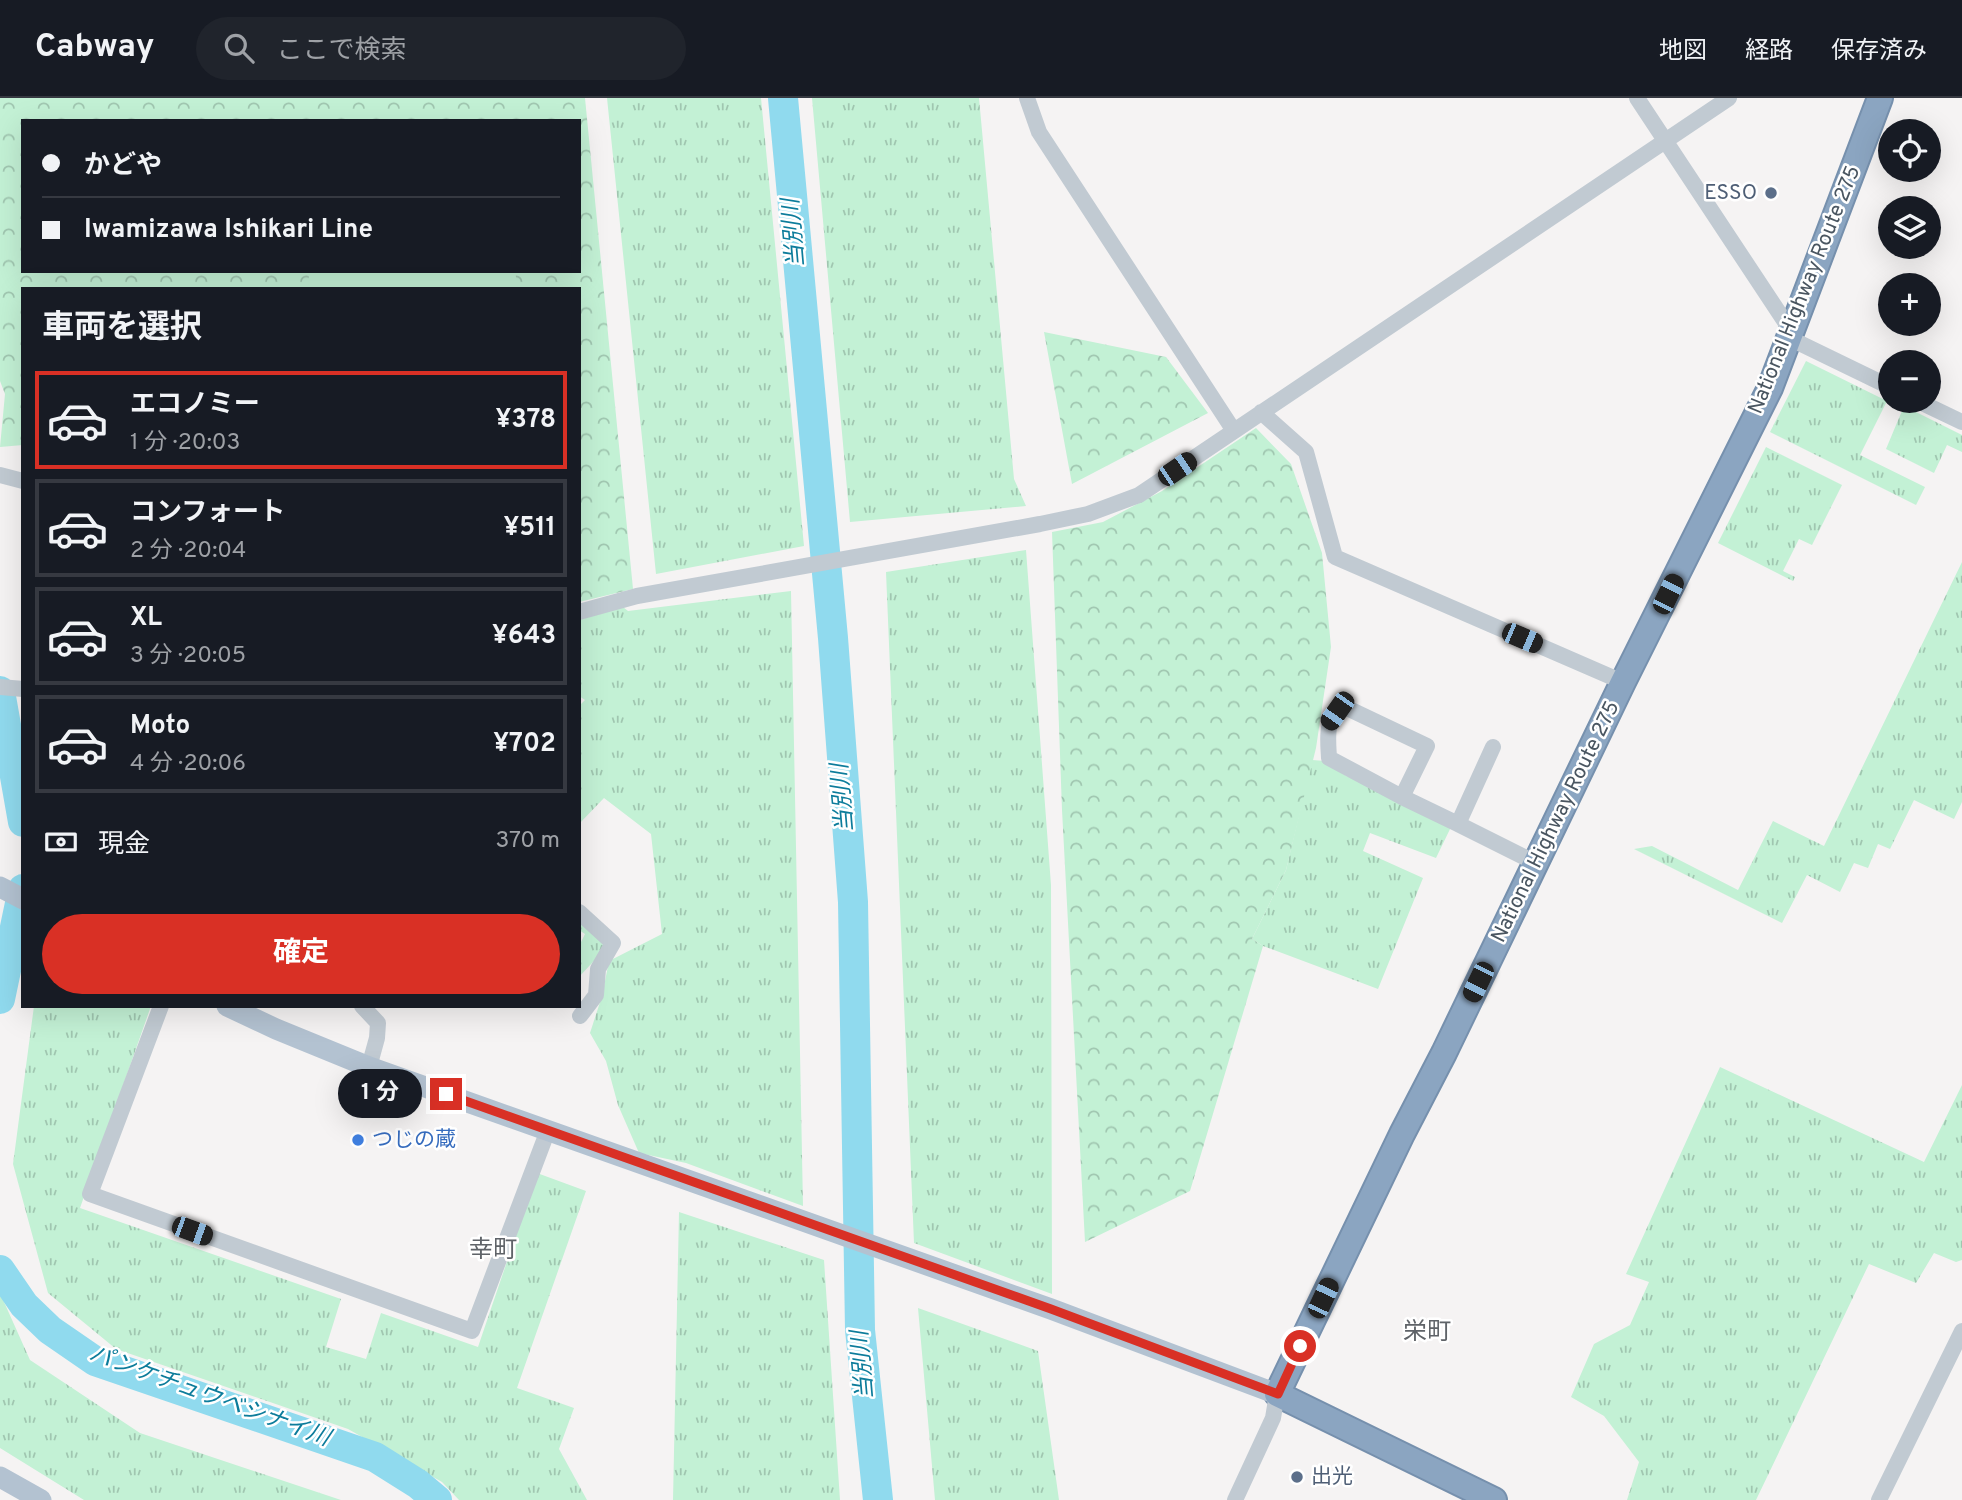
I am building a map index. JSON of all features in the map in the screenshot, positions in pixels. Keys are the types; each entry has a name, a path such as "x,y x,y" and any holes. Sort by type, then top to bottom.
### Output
{"highway":[{"name":"National Highway Route 275","path":"1278,1394 1623,682 1770,388 1880,98"},
{"path":"1278,1394 1494,1500"}],"main road":[{"path":"0,887 21,898"},
{"path":"232,1008 275,1029 369,1067 1051,1309 1278,1394"},
{"path":"0,1477 41,1500"}],"street":[{"path":"1027,98 1039,132 1234,430"},
{"path":"1637,98 1790,335 1878,381"},
{"path":"581,611 637,596 1088,514 1139,495 1730,98"},
{"path":"1261,412 1306,452 1335,557 1623,682"},
{"path":"1941,412 1962,422"},
{"path":"0,475 21,480"},
{"path":"0,687 21,689"},
{"path":"1402,797 1427,746 1347,708 1337,711 1329,723 1329,758 1402,797 1536,863"},
{"path":"1458,824 1493,747"},
{"path":"580,1016 596,995 598,969 613,943 581,914"},
{"path":"160,1008 90,1194 472,1331 548,1130"},
{"path":"364,1008 378,1023 369,1067"},
{"path":"1879,1500 1962,1331"},
{"path":"1235,1500 1273,1418 1278,1394"}],"green space":[{"path":"0,98 585,98 633,589 581,602 581,287 21,287 21,445 0,447 5,394 0,381"},
{"path":"607,98 761,98 804,546 656,574"},
{"path":"812,98 979,98 1014,479 1026,506 850,522"},
{"path":"309,273 515,273 518,287 308,287"},
{"path":"1044,332 1166,357 1208,413 1072,484"},
{"path":"1806,361 1878,397 1878,413 1881,413 1860,455 1925,487 1916,505 1770,432"},
{"path":"1901,413 1918,413 1962,435 1962,452 1947,445 1934,473 1886,449"},
{"path":"1256,428 1291,464 1322,553 1331,647 1316,748 1286,870 1252,939 1263,946 1190,1191 1085,1242 1062,810 1052,532 1103,522 1162,491"},
{"path":"1766,447 1842,485 1812,545 1799,539 1783,571 1795,577 1793,581 1718,543"},
{"path":"1026,550 1051,885 1052,1294 914,1243 886,572"},
{"path":"1962,562 1962,802 1954,819 1914,800 1890,849 1878,844 1868,868 1854,863 1840,892 1807,875 1782,923 1634,849 1652,846 1738,890 1773,821 1824,846"},
{"path":"791,591 803,1206 686,1163 639,1153 618,1105 606,1061 590,1033 602,996 609,961 662,934 651,834 604,798 581,822 581,704 585,700 581,697 581,619 623,607 628,611"},
{"path":"1312,760 1326,761 1346,776 1375,787 1451,827 1436,858 1370,833 1363,851 1423,878 1378,989 1263,946 1252,939 1286,870"},
{"path":"581,921 606,941 605,949 581,975 581,942 585,934 581,931"},
{"path":"34,1008 150,1008 80,1208 341,1299 326,1347 366,1359 381,1313 478,1347 537,1173 586,1191 517,1388 574,1408 559,1449 587,1500 459,1500 442,1482 348,1429 116,1349 48,1293 13,1164"},
{"path":"1720,1067 1924,1162 1962,1085 1962,1260 1956,1262 1934,1253 1916,1283 1869,1264 1756,1500 1627,1500 1639,1462 1604,1416 1571,1397 1594,1344 1630,1325 1649,1282 1626,1274"},
{"path":"679,1212 824,1260 840,1500 673,1500"},
{"path":"0,1293 30,1360 140,1433 341,1500 84,1500 0,1448"},
{"path":"918,1308 1038,1351 1059,1500 935,1500"}],"waterway":[{"name":"当別川","path":"783,98 833,638 853,902 860,1330 878,1500"},
{"name":"パンケチュウベシナイ川","path":"0,691 21,811"},
{"name":"パンケチュウベシナイ川","path":"0,999 21,899"},
{"name":"パンケチュウベシナイ川","path":"0,1270 24,1305 50,1330 95,1361 375,1457 418,1484 437,1500"}],"place":[{"name":"ESSO","path":"1771,193"},
{"name":"つじの蔵","path":"358,1140"},
{"name":"出光","path":"1297,1477"}],"district":[{"name":"幸町","path":"493,1251"},
{"name":"栄町","path":"1427,1333"}],"route":[{"path":"446,1094 1051,1309 1278,1394 1300,1346"}]}
